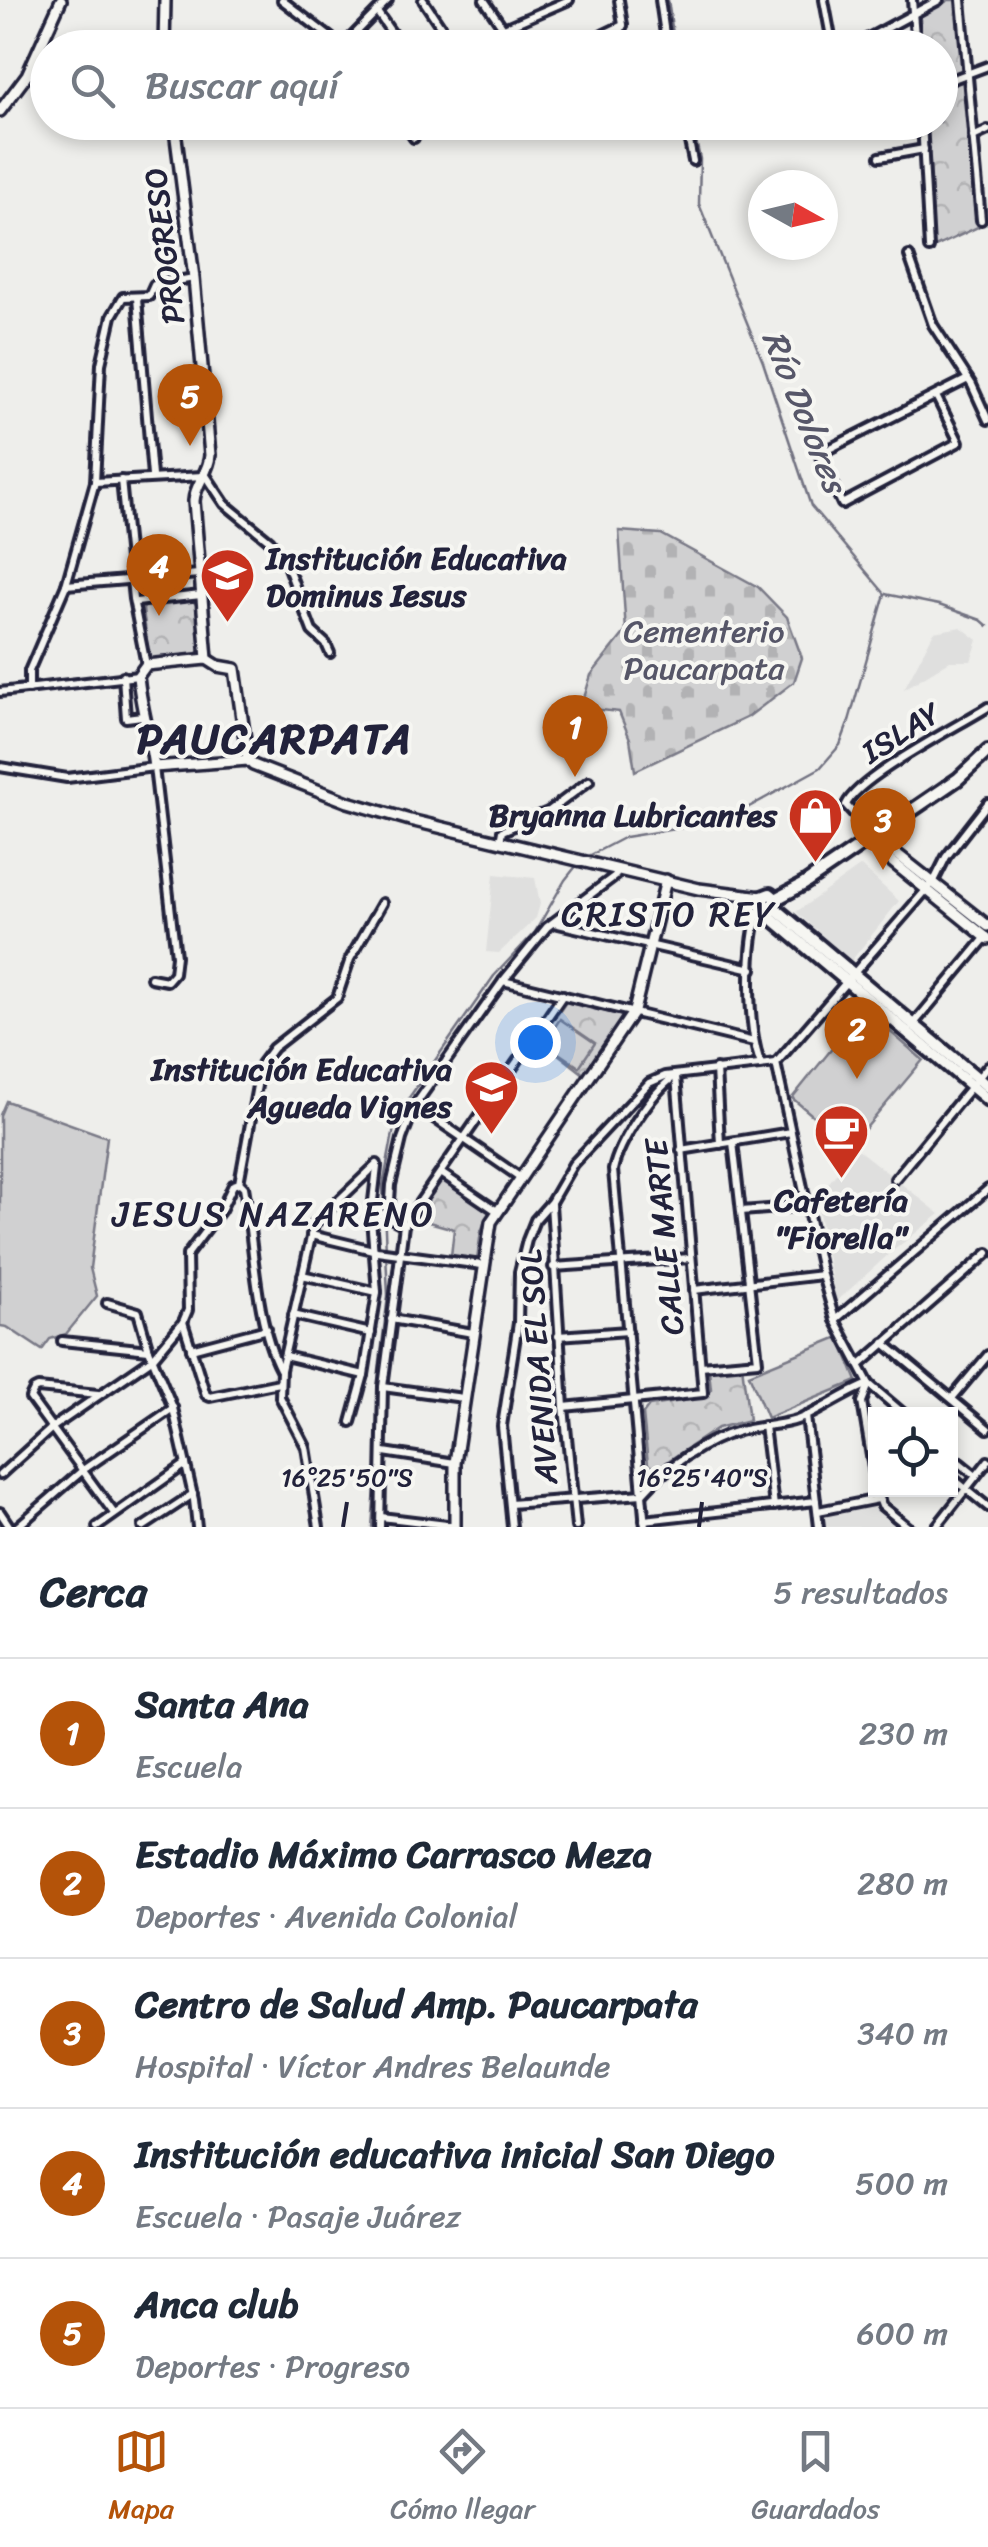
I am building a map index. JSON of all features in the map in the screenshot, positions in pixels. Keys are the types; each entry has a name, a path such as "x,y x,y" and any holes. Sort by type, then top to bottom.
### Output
{"main road":[{"path":"47,30 61,0"},
{"path":"164,30 165,0"},
{"path":"0,111 30,66"},
{"name":"PROGRESO","path":"176,140 210,455 210,466 194,501 207,658"},
{"path":"248,760 154,767 138,676 146,664 207,658 218,666 235,670 248,760 348,802 500,842 740,895 767,905 909,1029 979,1084 988,1100"},
{"path":"767,905 958,779 988,752"},
{"path":"874,836 880,852 988,926"},
{"path":"455,1526 455,1462 488,1234 497,1212 634,1011 666,880"},
{"path":"931,885 987,937"}],"street":[{"path":"282,0 321,30"},
{"path":"359,30 388,0"},
{"path":"422,0 443,30"},
{"path":"484,0 504,28 569,0"},
{"path":"660,0 665,30"},
{"path":"824,0 830,30"},
{"path":"912,0 914,30"},
{"path":"885,30 939,0"},
{"path":"961,0 981,220"},
{"path":"621,2 621,30"},
{"path":"377,11 390,30"},
{"path":"613,30 623,25"},
{"path":"958,78 988,66"},
{"path":"973,136 988,130"},
{"path":"689,140 693,161"},
{"path":"923,140 929,248"},
{"path":"880,157 924,150"},
{"path":"978,188 988,184"},
{"path":"908,256 933,325 968,379 988,420"},
{"path":"29,689 30,670 66,585 95,482 100,364 115,307 123,297 149,296 154,284 194,278"},
{"path":"138,298 152,476"},
{"path":"936,396 960,442 842,504 819,454 968,379"},
{"path":"95,482 204,475 225,504 270,541 287,565 312,631 330,653"},
{"path":"121,480 131,580 146,664"},
{"path":"66,585 199,574"},
{"path":"136,602 201,596"},
{"path":"123,676 126,718 142,716"},
{"path":"0,692 138,676"},
{"name":"ISLAY","path":"874,836 846,805 849,797 869,780 988,708"},
{"path":"0,768 67,778 154,767 176,956 174,973 167,981 151,978"},
{"path":"500,842 502,831 548,812 589,781"},
{"path":"512,1527 502,1426 518,1324 519,1272 535,1220 551,1202 573,1164 642,1088 658,1079 776,1063 931,885 946,857 988,803"},
{"path":"404,1225 389,1217 391,1185 415,1105 503,981 553,922 615,876 618,868"},
{"path":"240,1183 261,1064 273,1048 337,998 350,959 382,903"},
{"path":"762,1065 754,1042 752,969 754,922 767,905"},
{"path":"553,922 752,969"},
{"path":"909,1029 987,937"},
{"path":"503,981 754,1042"},
{"path":"380,1527 383,1387 397,1254 404,1225 563,995"},
{"path":"776,1063 822,1275 836,1320 868,1384 896,1407"},
{"path":"895,1178 979,1084 988,1066"},
{"path":"716,1069 720,1144"},
{"path":"676,1076 658,1092 616,1159 614,1170 645,1523 816,1502"},
{"name":"CALLE MARTE","path":"634,1402 703,1393 676,1076"},
{"path":"415,1105 521,1178"},
{"path":"681,1150 791,1132"},
{"path":"701,1366 758,1361 733,1142"},
{"path":"320,1527 306,1447 282,1405 281,1370 315,1222 377,1164 370,1218 377,1292 364,1374 351,1422"},
{"path":"440,1173 497,1212"},
{"path":"0,1475 54,1427 154,1358 188,1310 187,1255 221,1210 233,1185 240,1183"},
{"path":"240,1183 244,1187 267,1329 273,1356 281,1370"},
{"path":"836,1320 988,1189"},
{"name":"AVENIDA EL SOL","path":"551,1202 558,1336 576,1527"},
{"path":"741,1211 807,1206"},
{"path":"311,1235 397,1254 482,1265"},
{"path":"860,1364 988,1253"},
{"path":"554,1267 691,1258"},
{"path":"302,1275 377,1292"},
{"path":"694,1290 822,1275"},
{"path":"107,1303 138,1312 173,1408 197,1527"},
{"path":"293,1316 372,1334"},
{"path":"391,1319 473,1333"},
{"path":"183,1322 206,1395 279,1383"},
{"path":"190,1349 267,1329"},
{"path":"558,1336 628,1331"},
{"path":"62,1341 149,1350"},
{"path":"884,1343 988,1429"},
{"path":"952,1397 988,1355"},
{"path":"285,1356 364,1374"},
{"path":"510,1504 642,1494 701,1448 735,1432 806,1416 868,1384"},
{"path":"868,1384 862,1402 868,1435"},
{"path":"383,1387 463,1398"},
{"path":"98,1394 34,1390 30,1398 114,1512"},
{"path":"564,1407 634,1402"},
{"path":"0,1512 17,1527 83,1470 173,1408"},
{"path":"806,1416 820,1527"},
{"path":"764,1426 774,1506"},
{"path":"384,1452 455,1462"},
{"path":"958,1461 976,1476"},
{"path":"936,1527 988,1461"},
{"path":"97,1527 186,1464"},
{"path":"958,1482 988,1507"},
{"path":"144,1527 192,1494"},
{"path":"818,1511 878,1499 908,1527"},
{"path":"380,1517 455,1526"}],"shaded area":[{"path":"961,627 978,640 971,661 950,661 904,689 934,632"},
{"path":"861,866 899,901 851,961 796,912"},
{"path":"494,874 535,878 540,904 536,918 499,953 486,952"},
{"path":"857,1149 940,1214 836,1302 816,1198"},
{"path":"872,1502 899,1527 824,1527 822,1511"}],"green space":[{"path":"949,0 959,0 978,227 933,248 927,140 958,140 958,30 920,30 920,17"},
{"name":"Cementerio Paucarpata","path":"619,531 661,534 758,587 787,617 802,658 794,682 748,717 635,771 630,739 619,712 581,708 591,675 626,631"},
{"path":"192,600 197,605 201,649 197,655 149,660 143,609 146,605"},
{"path":"566,1002 624,1016 585,1075 540,1040"},
{"path":"864,1009 923,1060 850,1147 792,1098"},
{"path":"560,1019 595,1043 579,1067 544,1043"},
{"path":"6,1101 107,1137 90,1268 97,1296 66,1334 50,1339 42,1350 0,1326 0,1115"},
{"path":"442,1178 490,1211 481,1231 477,1260 451,1256 454,1229 414,1218"},
{"path":"839,1337 857,1381 767,1418 749,1374"},
{"path":"742,1365 749,1420 718,1428 656,1469 648,1464 643,1414 649,1406 708,1397 709,1370"}],"waterway":[{"name":"Río Dolores","path":"668,0 672,30"},
{"name":"Río Dolores","path":"696,140 700,159 699,204 763,362 811,506 885,594 939,605 988,626"},
{"path":"583,859 625,837 712,823 820,768 840,745 849,721 885,594"},
{"path":"372,1527 379,1370 388,1296 383,1186 394,1128 406,1102 494,976 535,932 577,865"}],"place":[{"name":"Anca club","path":"190,446"},
{"name":"Institución educativa inicial San Diego","path":"159,616"},
{"name":"Institución Educativa Dominus Iesus","path":"227,625"},
{"name":"Santa Ana","path":"575,777"},
{"name":"Bryanna Lubricantes","path":"816,864"},
{"name":"Centro de Salud Amp. Paucarpata","path":"883,870"},
{"name":"Estadio Máximo Carrasco Meza","path":"857,1079"},
{"name":"Institución Educativa Agueda Vignes","path":"491,1136"},
{"name":"Cafetería \"Fiorella\"","path":"841,1180"}],"district":[{"name":"PAUCARPATA","path":"275,738"},
{"name":"CRISTO REY","path":"669,914"},
{"name":"JESUS NAZARENO","path":"274,1214"}]}
